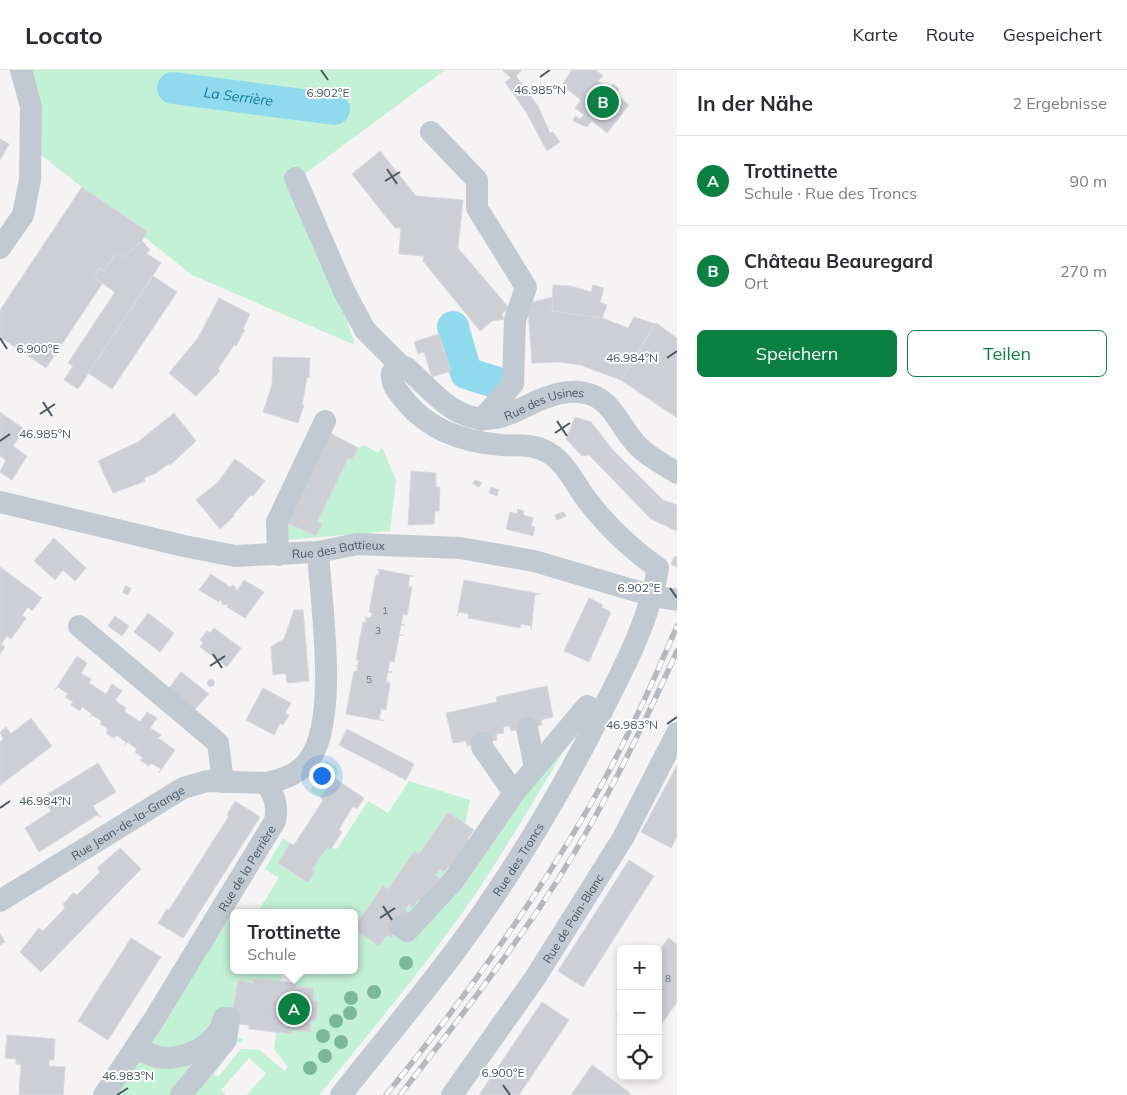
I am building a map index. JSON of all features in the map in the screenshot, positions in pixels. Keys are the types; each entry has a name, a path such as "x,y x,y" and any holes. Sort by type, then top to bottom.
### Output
{"street":[{"path":"0,248 23,215 30,180 31,107 22,70"},
{"path":"295,178 344,291 365,330 399,367 407,368 441,402 461,413 481,420 513,384 515,320 526,287 477,208 477,180 431,132"},
{"name":"Rue des Troncs","path":"341,1095 456,949 517,858 580,753 617,681 654,596 658,568 631,549 588,501 563,466 549,452 530,446 502,445 468,440 433,426 412,409 395,388 392,379 399,367"},
{"name":"Rue des Usines","path":"481,420 497,418 547,397 568,392 585,393 604,401 628,437 641,450 677,473"},
{"path":"278,555 277,522 325,421"},
{"name":"Rue des Battieux","path":"0,502 234,556 318,552 357,544 460,548 534,561 654,596 677,600"},
{"path":"266,783 281,781 295,773 308,762 316,749 322,725 326,690 318,552"},
{"path":"79,626 218,743 223,782"},
{"path":"400,926 407,931 514,793 587,706 600,714"},
{"path":"527,728 535,768"},
{"name":"Rue de Pain-Blanc","path":"452,1095 535,978 618,846 677,733"},
{"path":"482,743 482,747 514,793"},
{"name":"Rue Jean-de-la-Grange","path":"0,901 183,788 207,781 266,783"},
{"name":"Rue de la Perrière","path":"104,1095 136,1048 275,821 277,807 273,792 266,783"},
{"path":"136,1048 161,1057 184,1055 207,1044 217,1036 224,1018 229,1018 226,1040 181,1095"}],"green space":[{"path":"31,70 445,70 299,178 355,345 192,275 40,154"},
{"path":"364,445 378,453 382,447 396,480 390,531 286,540 287,523 301,530 321,524 317,522 348,458 352,460 358,448"},
{"path":"581,722 509,842 465,909 404,990 319,1095 247,1095 266,1073 249,1058 221,1090 226,1095 104,1095 222,907 230,912 230,974 282,974 281,982 254,979 253,983 238,981 227,1040 243,1038 242,1043 237,1042 214,1074 218,1077 241,1049 259,1050 285,1071 288,1067 274,1049 276,1032 292,1033 292,1030 310,1032 311,1020 316,1020 318,1002 313,1001 314,989 296,987 297,983 287,974 358,974 358,931 379,946 387,935 391,938 409,914 405,910 409,904 413,907 418,900 422,903 440,878 435,875 440,869 444,872"},
{"path":"325,760 335,765 338,771 336,779 333,778 321,797 310,791"},
{"path":"409,781 470,800 465,824 448,812 419,854 414,851 388,889 383,886 358,922 358,909 260,909 279,878 265,869 283,838 290,843 278,863 308,883 315,872 312,870 327,847 337,849 368,801 388,813"}],"building":[{"path":"502,70 522,70 516,76 538,106 550,133 553,132 560,142 547,151 526,112 505,82 511,78"},
{"path":"572,70 596,70 603,76 598,81 609,89 613,84 619,89 615,94 629,105 607,133 592,121 587,127 573,121 575,116 580,119 584,115 575,108 581,100 562,85"},
{"path":"0,139 9,144 0,160"},
{"path":"380,151 416,196 463,200 458,248 509,308 502,314 504,319 492,321 480,331 423,261 424,256 399,254 401,228 395,228 352,174"},
{"path":"82,187 147,231 142,241 123,257 116,253 104,271 100,268 93,277 102,284 46,368 0,337 0,310"},
{"path":"142,241 150,250 146,253 161,263 78,389 64,380 73,366 68,363 115,292 93,277 100,268 104,271 116,253 123,257"},
{"path":"153,276 177,292 112,389 88,373"},
{"path":"553,285 570,286 591,292 593,285 604,288 600,302 607,305 602,318 552,311"},
{"path":"553,297 552,311 602,318 628,328 634,317 655,324 621,380 580,365 560,362 532,363 529,303"},
{"path":"219,298 250,314 243,329 245,330 236,346 234,345 218,369 220,371 196,396 169,373 198,338"},
{"path":"656,323 677,338 677,418 621,380"},
{"path":"439,334 451,371 432,377 424,352 418,354 414,342"},
{"path":"273,357 310,358 309,378 307,377 302,405 304,405 298,423 263,412 272,385"},
{"path":"0,412 24,429 13,446 27,456 12,480 0,472 6,460 0,456"},
{"path":"174,413 196,441 170,465 169,463 158,472 144,478 145,481 113,493 98,461 138,442"},
{"path":"575,417 591,422 612,449 663,500 677,505 677,531 651,519 589,455 582,456 566,439"},
{"path":"330,433 358,448 352,460 348,458 317,522 322,524 316,536 287,523"},
{"path":"235,459 265,481 253,496 251,495 234,516 220,529 196,500 218,482"},
{"path":"411,471 436,473 436,487 440,487 439,511 435,511 434,524 408,525"},
{"path":"475,480 482,483 479,487 473,484"},
{"path":"491,487 499,490 497,496 489,493"},
{"path":"518,509 524,511 523,515 533,518 531,526 535,527 533,536 506,529 510,512 517,514"},
{"path":"564,512 566,516 557,520 555,515"},
{"path":"54,538 86,568 75,581 63,570 55,580 34,561"},
{"path":"675,556 677,557 677,567 671,564"},
{"path":"0,567 42,598 32,611 28,607 22,615 26,618 11,639 7,636 1,644 5,647 0,654"},
{"path":"377,569 414,576 410,576 408,586 412,587 407,615 403,614 401,624 405,625 401,625 399,635 404,635 399,636 394,662 390,661 388,671 392,672 388,672 386,682 390,683 386,710 381,709 379,719 384,721 346,714 354,671 357,671 358,666 355,666 358,665 359,660 356,660 363,622 366,623 366,618 364,617 371,618 372,613 369,612 376,575 379,575"},
{"path":"211,574 230,587 234,585 237,591 244,580 264,592 245,618 227,607 229,604 223,605 220,599 219,602 199,590"},
{"path":"464,580 540,594 535,595 531,630 531,626 521,624 520,628 468,618 469,614 459,612 457,616"},
{"path":"125,586 131,588 128,595 123,593"},
{"path":"589,598 603,605 601,607 611,612 589,662 564,651"},
{"path":"294,610 303,610 309,681 287,683 286,673 273,675 271,647 284,639"},
{"path":"148,613 174,633 160,652 134,632"},
{"path":"115,616 129,626 122,636 108,626"},
{"path":"214,628 241,648 227,667 200,647 203,643 200,640 207,631 210,633"},
{"path":"77,656 87,663 81,673 91,679 89,683 106,694 112,684 122,691 115,700 126,708 124,711 140,722 147,712 157,718 150,728 161,735 158,738 175,750 159,773 161,769 151,763 149,766 140,760 143,758 135,752 137,749 127,742 125,745 126,742 116,735 114,738 106,733 108,729 100,724 102,721 92,715 89,717 92,714 82,707 80,711 71,705 73,702 65,697 68,694 58,687 55,690"},
{"path":"181,672 209,694 193,711 167,691"},
{"path":"211,679 215,683 211,687 207,683"},
{"path":"547,686 553,717 541,720 542,725 511,731 510,726 503,727 504,733 496,734 497,740 467,746 466,741 453,743 446,713 497,702 496,697"},
{"path":"263,688 291,703 285,713 289,715 283,725 280,723 274,735 246,720"},
{"path":"31,718 52,746 0,785 0,742 3,739 0,732 6,727 11,734"},
{"path":"347,729 414,764 406,780 339,745"},
{"path":"98,763 116,792 93,806 100,817 97,815 39,852 25,828 51,811 43,797"},
{"path":"677,765 677,836 671,848 641,832"},
{"path":"334,778 364,798 357,809 353,806 339,829 342,832 331,849 327,847 312,870 315,872 308,883 278,863 290,843 294,845 323,800 320,798"},
{"path":"235,801 260,817 183,938 158,923 167,909 169,910 229,816 227,815"},
{"path":"448,812 474,830 467,840 471,843 453,869 449,866 444,872 440,869 435,875 440,878 422,904 418,900 413,907 409,904 405,910 409,913 391,938 387,935 379,946 358,931 358,922 383,886 388,889 414,851 419,854"},
{"path":"120,848 141,869 41,972 20,952 39,928 43,931 65,908 63,904 73,893 77,895 100,872 97,868"},
{"path":"629,860 654,876 583,987 558,971"},
{"path":"0,933 5,942 0,945"},
{"path":"131,938 161,957 108,1040 78,1021"},
{"path":"668,938 677,944 677,1002 662,1023 662,990 662,947"},
{"path":"254,979 297,983 296,987 314,988 313,1001 318,1001 316,1020 311,1020 310,1032 292,1030 292,1034 249,1029 249,1025 234,1024 232,1012 238,981 253,983"},
{"path":"542,1002 569,1020 519,1095 479,1095"},
{"path":"7,1035 55,1039 54,1060 49,1060 49,1066 65,1067 63,1095 19,1095 21,1064 16,1064 16,1059 5,1058"},
{"path":"592,1065 630,1093 629,1095 571,1095"}],"waterway":[{"name":"La Serrière","path":"173,88 334,109"},
{"name":"La Serrière","path":"453,327 466,373 501,384"}],"railway":[{"path":"386,1095 473,983 554,865 612,765 660,666 677,626"},
{"path":"400,1095 487,981 558,879 613,784 677,651"}],"place":[{"name":"Château Beauregard","path":"603,102"},
{"name":"Trottinette","path":"294,1009"}]}
